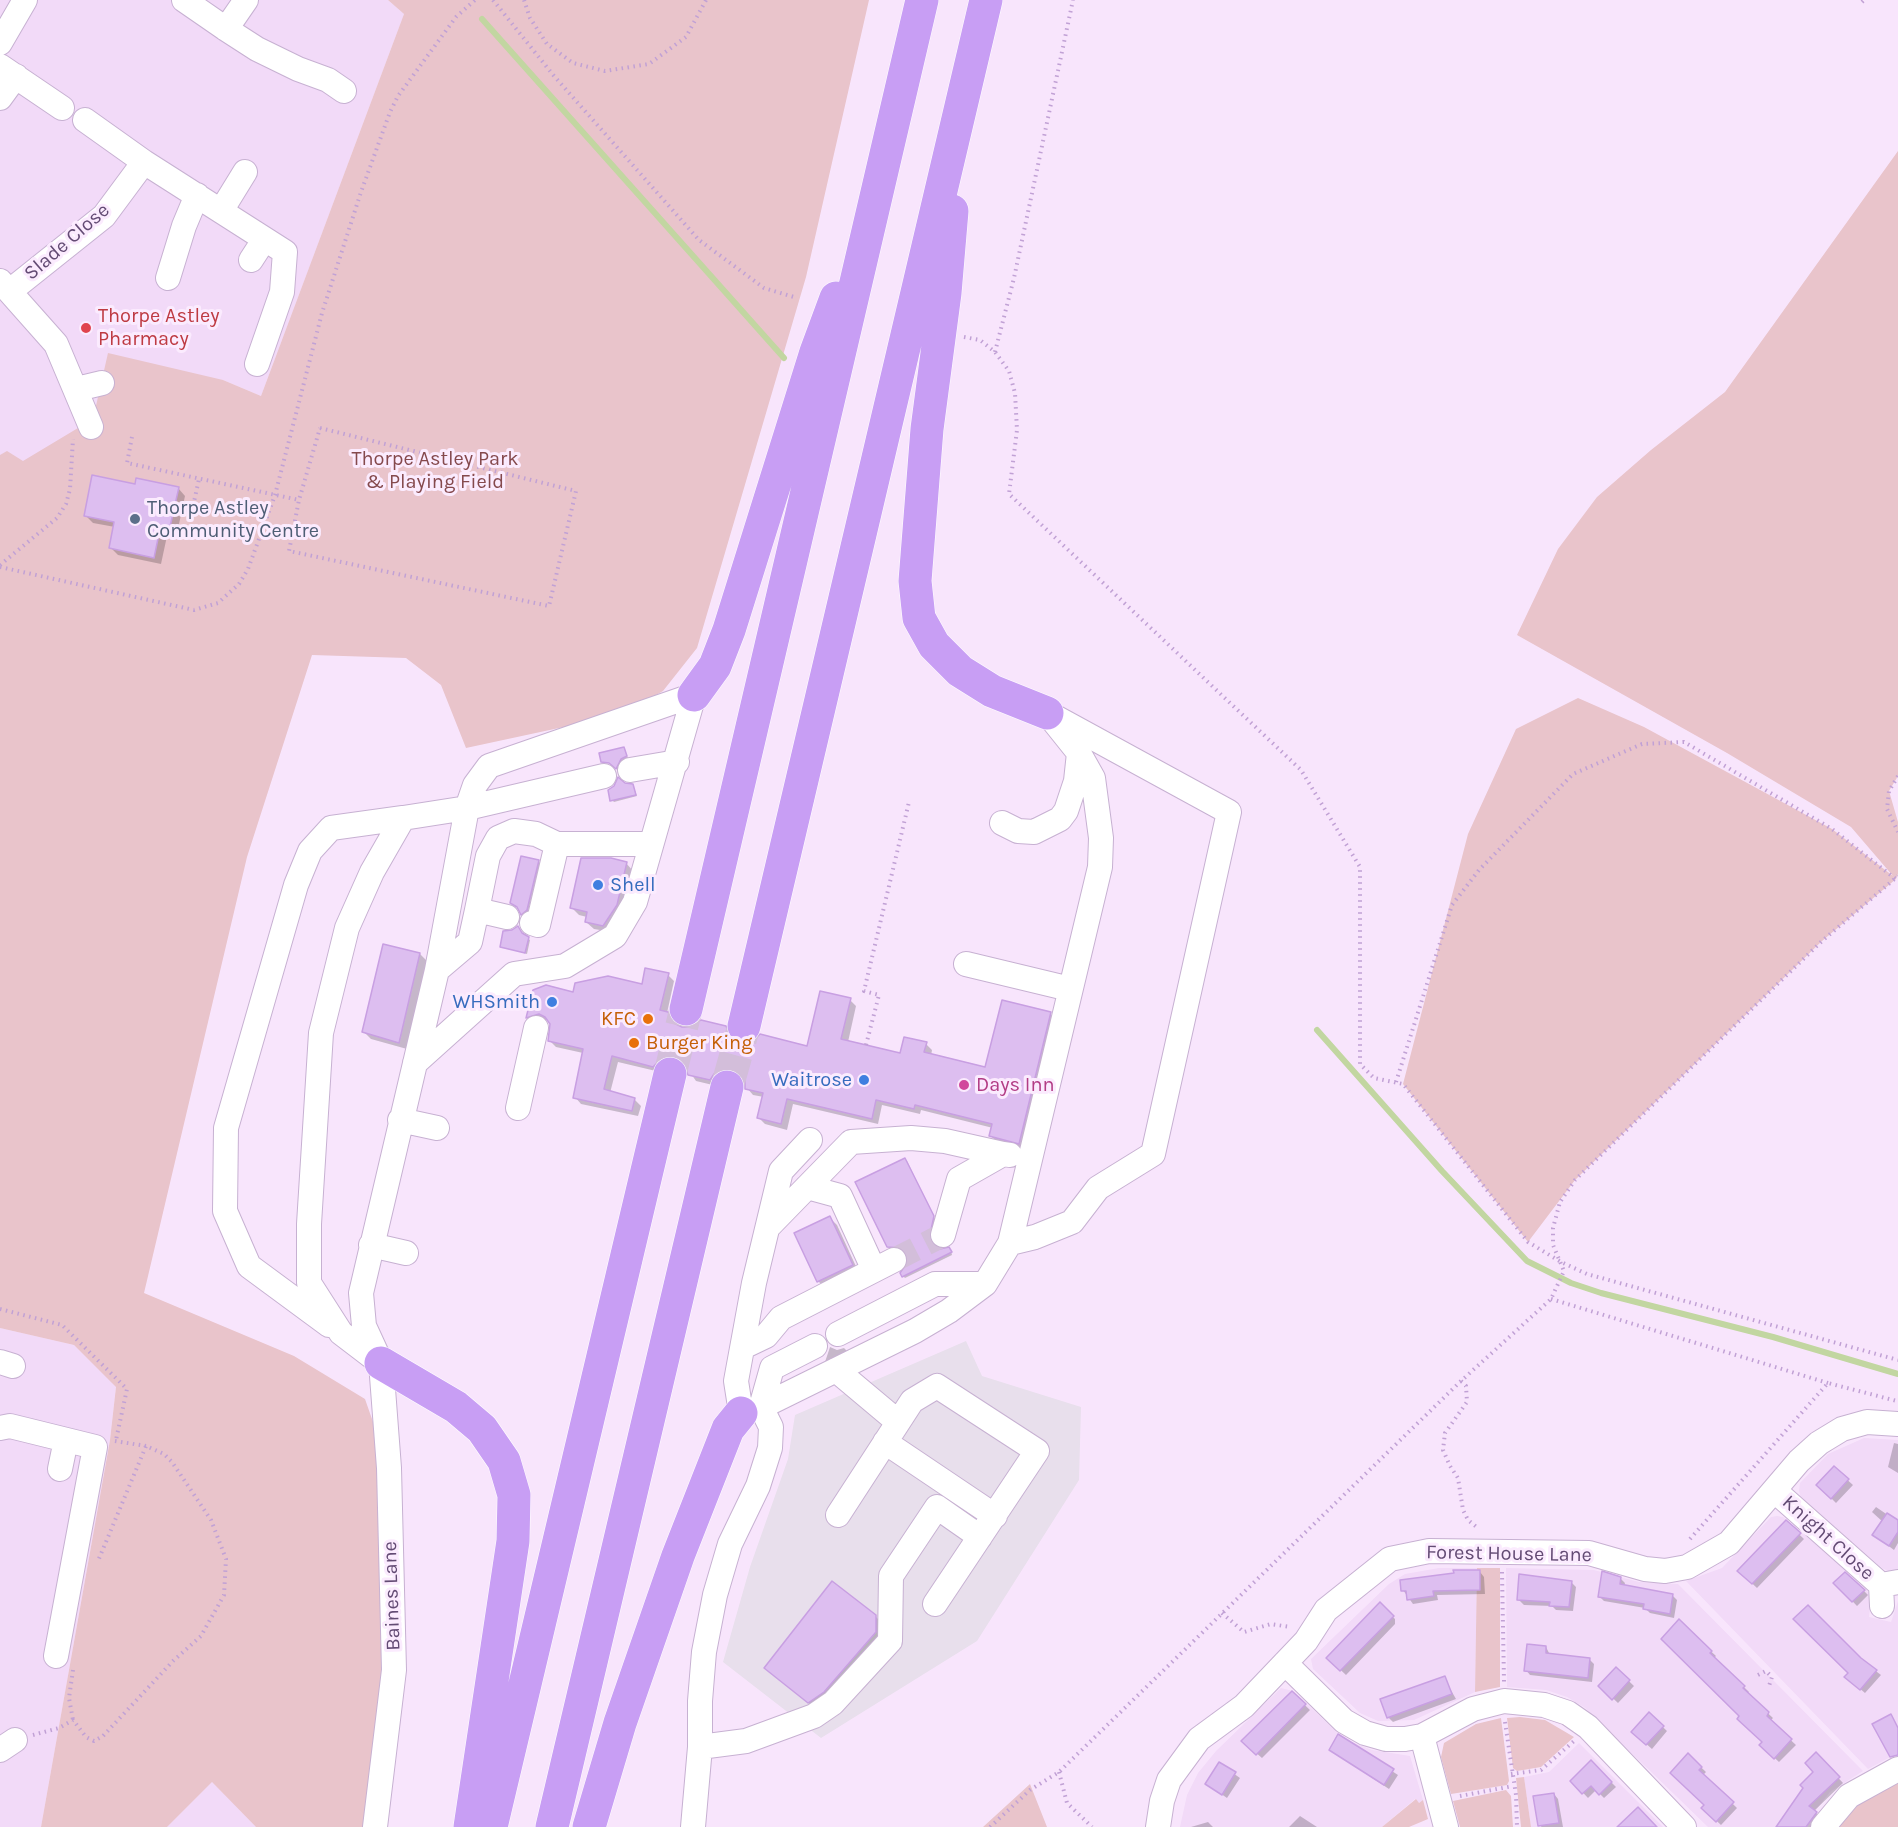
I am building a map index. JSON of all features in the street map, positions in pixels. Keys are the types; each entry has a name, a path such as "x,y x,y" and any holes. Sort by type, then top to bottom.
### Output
{"highway":[{"path":"686,1010 922,0"},
{"path":"744,1026 986,0"},
{"path":"961,102 945,293 927,429 915,581 919,618 934,645 960,671 992,691 1047,713"},
{"path":"694,695 715,666 729,630 816,352 888,153"},
{"path":"491,1827 670,1074"},
{"path":"552,1827 727,1087"},
{"path":"381,1363 456,1407 482,1429 504,1461 514,1495 513,1541 470,1827"},
{"path":"589,1827 620,1724 678,1556 728,1429 751,1410"}],"street":[{"path":"0,43 26,0"},
{"path":"184,0 257,49 298,69 328,80 344,91"},
{"path":"226,29 246,0"},
{"path":"0,98 8,71 62,108"},
{"path":"85,120 144,162 274,246 282,292 257,364"},
{"name":"Slade Close","path":"5,286 104,216 144,162"},
{"path":"221,211 245,172"},
{"path":"168,278 183,226 197,195"},
{"path":"251,260 274,246"},
{"path":"5,286 56,344 92,427"},
{"path":"77,388 102,383"},
{"path":"415,1063 514,974 565,966 615,936 635,902 677,762 694,695"},
{"path":"381,1363 364,1326 361,1293 437,970 467,808 475,785 489,766 694,695"},
{"path":"751,1410 915,1331 949,1311 985,1284 1011,1243 1100,867 1101,838 1093,778 1079,753 1047,713"},
{"path":"1011,1243 1035,1237 1072,1222 1098,1188 1153,1154 1229,812 1047,713"},
{"path":"1002,823 1018,831 1034,832 1060,819 1066,811 1076,781 1079,753"},
{"path":"630,770 677,762"},
{"path":"381,1363 249,1266 225,1211 226,1128 296,885 310,851 331,828 467,808 604,776"},
{"path":"341,1333 309,1283 309,1224 321,1033 347,928 372,872 404,818"},
{"path":"437,970 470,942 488,856 498,838 514,831 536,834 557,843 651,844"},
{"path":"532,923 538,925 557,843"},
{"path":"477,910 507,917"},
{"path":"966,964 1070,989"},
{"path":"518,1107 536,1028"},
{"path":"400,1120 437,1128"},
{"path":"770,1225 851,1142 911,1138 945,1141 1030,1160"},
{"path":"693,1827 700,1747 700,1701 704,1652 715,1595 730,1544 758,1485 770,1448 771,1427 751,1410 735,1381 754,1283 770,1225 781,1171 810,1140"},
{"path":"943,1235 959,1179 1003,1154"},
{"path":"743,1347 766,1336 781,1318 884,1265 840,1196 807,1187"},
{"path":"371,1245 406,1253"},
{"path":"838,1334 935,1284 985,1284"},
{"path":"751,1410 772,1368 815,1346"},
{"name":"Baines Lane","path":"375,1827 394,1670 389,1468 381,1363"},
{"path":"836,1370 892,1432 994,1516"},
{"path":"838,1515 912,1401 937,1386 1037,1451 935,1604"},
{"name":"Forest House Lane","path":"1158,1827 1162,1801 1169,1780 1199,1739 1244,1706 1306,1641 1326,1610 1390,1559 1429,1551 1502,1554 1590,1553 1645,1569 1665,1570 1687,1567 1729,1543 1819,1443 1842,1429 1867,1422 1898,1424"},
{"path":"0,1428 10,1426 66,1440 105,1444 66,1660"},
{"path":"60,1469 66,1440"},
{"name":"Knight Close","path":"1775,1491 1887,1591"},
{"path":"700,1747 746,1741 814,1716 833,1703 890,1641 891,1576 937,1507 980,1537"},
{"path":"1285,1663 1344,1721 1365,1733 1386,1739 1422,1736 1473,1709 1504,1701 1544,1705 1568,1713 1588,1727 1684,1827"},
{"path":"1422,1736 1446,1827"},
{"path":"1823,1827 1849,1796 1898,1769"}],"path":[{"path":"492,0 554,76 699,240 764,288 794,297"},
{"path":"524,0 530,18 547,44 573,63 605,71 649,64 686,37 706,0"},
{"path":"995,352 1014,278 1073,0"},
{"path":"959,335 980,340 995,352 1009,371 1015,393 1017,430 1009,494 1301,770 1360,867 1360,1064 1374,1078 1403,1084 1528,1242 1561,1262 1587,1274 1898,1360"},
{"path":"0,565 57,518 66,504 70,489 72,440 92,427"},
{"path":"320,428 576,491 549,606 289,551 299,500 320,428"},
{"path":"132,437 127,463 299,500"},
{"path":"174,507 192,511 199,479"},
{"path":"992,1826 1030,1790 1059,1772 1461,1380 1551,1299 1564,1271 1553,1245 1553,1228 1560,1202 1575,1180 1822,941 1897,879 1832,829 1684,742 1642,744 1573,774 1479,870 1452,905 1396,1082"},
{"path":"1898,776 1889,791 1887,809 1898,832"},
{"path":"866,1045 879,995 864,991 909,802"},
{"path":"1551,1299 1828,1383"},
{"path":"0,1309 62,1325 127,1389 105,1444 146,1446 164,1454 172,1462 211,1520 226,1559 224,1595 201,1636 173,1661 103,1736 93,1741 86,1737 73,1720 66,1660"},
{"path":"1461,1380 1466,1386 1467,1402 1445,1433 1443,1450 1458,1478 1463,1510 1468,1520 1499,1540 1502,1554"},
{"path":"96,1566 146,1446"},
{"path":"1222,1613 1244,1632 1279,1623 1297,1631 1306,1641"},
{"path":"1758,1675 1766,1671 1772,1677 1769,1686"},
{"path":"59,1728 73,1720"},
{"path":"1511,1774 1540,1770 1549,1766 1588,1727"},
{"path":"1059,1772 1067,1803 1092,1827"},
{"path":"1439,1800 1513,1786"}],"shaded area":[{"path":"0,0 388,0 404,14 261,396 223,380 93,419 0,536"},
{"path":"0,1328 74,1345 116,1386 110,1440 41,1827 0,1827"},
{"path":"966,1341 982,1376 1081,1407 1079,1480 977,1641 821,1738 723,1662 750,1567 788,1459 795,1415"},
{"path":"1864,1438 1898,1440 1898,1571 1890,1572 1882,1568 1801,1498 1799,1491 1800,1483 1828,1454"},
{"path":"1771,1517 1783,1517 1864,1584 1871,1599 1869,1617 1891,1622 1898,1601 1898,1753 1868,1769 1686,1581 1722,1568"},
{"path":"1439,1568 1477,1568 1475,1692 1414,1720 1378,1721 1360,1713 1313,1669 1311,1659 1389,1584 1405,1574"},
{"path":"1506,1568 1594,1570 1639,1582 1678,1584 1863,1771 1830,1792 1803,1827 1708,1827 1584,1707 1567,1697 1546,1690 1507,1687"},
{"path":"1281,1688 1293,1691 1344,1739 1372,1750 1410,1756 1423,1800 1419,1803 1415,1799 1382,1827 1180,1827 1187,1795 1198,1773 1216,1751"},
{"path":"1579,1743 1663,1827 1531,1827 1524,1777 1549,1772"},
{"path":"212,1782 256,1827 167,1827"}],"green space":[{"name":"Thorpe Astley Park & Playing Field","path":"388,0 869,0 806,277 697,648 663,691 624,714 466,748 441,685 406,658 312,655 247,857 144,1293 294,1356 365,1399 389,1468 394,1670 375,1827 256,1827 212,1782 167,1827 41,1827 110,1440 116,1387 74,1345 0,1328 0,455 7,451 23,461 93,419 108,353 223,380 261,396 404,14"},
{"path":"1898,151 1898,776 1889,791 1898,822 1898,874 1896,879 1822,941 1575,1180 1528,1242 1403,1084 1468,834 1516,729 1578,698 1644,727 1832,829 1893,876 1851,827 1727,753 1517,635 1558,549 1597,497 1651,450 1725,392"},
{"path":"1477,1568 1500,1568 1500,1687 1475,1692"},
{"path":"1501,1718 1509,1781 1507,1785 1451,1794 1441,1757 1444,1743 1476,1724"},
{"path":"1507,1718 1545,1720 1574,1737 1541,1767 1517,1771 1513,1768"},
{"path":"1524,1777 1531,1827 1521,1827 1516,1778"},
{"path":"1898,1778 1898,1827 1834,1827 1849,1809"},
{"path":"1030,1784 1047,1827 983,1827"},
{"path":"1506,1790 1511,1796 1513,1827 1460,1827 1453,1801"},
{"path":"1416,1799 1419,1803 1423,1800 1428,1819 1409,1827 1382,1827"}],"building":[{"name":"Thorpe Astley Community Centre","path":"92,475 135,484 136,478 179,487 169,531 160,529 154,558 109,548 114,522 84,516"},
{"path":"624,747 627,756 621,759 616,769 609,763 601,762 599,753"},
{"path":"618,777 625,783 633,784 636,795 610,801 608,790 614,786"},
{"path":"521,856 539,860 527,910 521,915 517,907 510,903"},
{"name":"Shell","path":"581,858 611,858 627,862 617,905 603,926 585,922 587,912 570,908"},
{"path":"518,926 522,933 529,937 525,953 500,947 503,931 512,930"},
{"path":"383,944 420,953 399,1043 362,1032"},
{"path":"645,968 669,973 660,1010 668,1012 674,1023 682,1027 691,1027 701,1020 726,1026 731,1039 740,1044 750,1044 760,1034 807,1046 820,991 851,998 841,1039 900,1053 904,1037 927,1042 924,1052 985,1067 1002,1000 1051,1012 1019,1144 989,1136 992,1124 915,1105 914,1109 876,1100 872,1119 787,1099 781,1124 757,1118 763,1093 745,1089 745,1081 739,1073 731,1069 722,1069 710,1080 688,1075 683,1061 674,1056 664,1056 653,1067 612,1056 604,1089 635,1098 632,1111 573,1098 583,1049 548,1041 550,1024 545,1017 539,1014 526,1018 533,990 546,985 573,992 575,983 608,976 642,984"},
{"path":"905,1158 934,1216 929,1239 940,1249 949,1247 952,1252 902,1277 900,1273 908,1261 907,1254 901,1248 887,1247 855,1182"},
{"path":"830,1216 853,1265 817,1282 794,1233"},
{"path":"1834,1466 1849,1479 1831,1499 1816,1485"},
{"path":"1887,1513 1898,1520 1898,1532 1889,1546 1872,1535"},
{"path":"1786,1520 1801,1533 1752,1584 1737,1571"},
{"path":"1453,1570 1480,1570 1480,1590 1433,1591 1434,1596 1407,1600 1406,1591 1401,1591 1400,1580 1454,1573"},
{"path":"1602,1571 1621,1577 1620,1584 1673,1594 1670,1614 1643,1609 1644,1604 1598,1597"},
{"path":"1845,1572 1865,1590 1852,1602 1833,1583"},
{"path":"1519,1574 1572,1581 1569,1607 1549,1606 1550,1602 1517,1600"},
{"path":"832,1581 876,1615 876,1632 824,1692 808,1703 764,1668"},
{"path":"1380,1602 1394,1616 1340,1671 1326,1658"},
{"path":"1808,1605 1861,1658 1877,1670 1860,1690 1844,1677 1848,1673 1793,1619"},
{"path":"1679,1619 1745,1686 1743,1688 1769,1712 1767,1716 1792,1739 1774,1759 1759,1745 1762,1742 1737,1719 1739,1716 1661,1639"},
{"path":"1527,1644 1546,1646 1546,1653 1590,1658 1588,1678 1524,1671"},
{"path":"1616,1667 1630,1680 1612,1700 1598,1686"},
{"path":"1445,1676 1452,1694 1387,1718 1380,1699"},
{"path":"1292,1691 1306,1704 1256,1755 1241,1741"},
{"path":"1649,1712 1664,1726 1646,1745 1631,1732"},
{"path":"1891,1714 1898,1728 1898,1755 1890,1757 1872,1724"},
{"path":"1338,1734 1394,1769 1384,1785 1329,1750"},
{"path":"1816,1752 1840,1777 1809,1806 1817,1812 1806,1827 1776,1827 1803,1788 1800,1785 1813,1772 1805,1763"},
{"path":"1688,1753 1702,1767 1699,1770 1734,1802 1716,1822 1701,1808 1704,1805 1670,1773"},
{"path":"1591,1760 1612,1782 1599,1795 1591,1786 1582,1794 1570,1781"},
{"path":"1219,1762 1236,1772 1222,1795 1205,1784"},
{"path":"1554,1793 1559,1823 1538,1826 1533,1796"},
{"path":"1638,1807 1657,1827 1617,1827"}],"waterway":[{"path":"482,19 784,358"},
{"path":"1317,1030 1442,1171 1527,1261 1571,1283 1601,1293 1773,1337 1898,1374"}],"tunnel":[{"path":"670,1074 686,1009"},
{"path":"727,1087 744,1026"},
{"path":"894,1260 943,1235"}],"place":[{"name":"Thorpe Astley Pharmacy","path":"86,328"},
{"name":"Thorpe Astley Community Centre","path":"135,519"},
{"name":"Shell","path":"598,885"},
{"name":"WHSmith","path":"552,1002"},
{"name":"KFC","path":"648,1019"},
{"name":"Burger King","path":"634,1043"},
{"name":"Waitrose","path":"864,1080"},
{"name":"Days Inn","path":"964,1085"}]}
